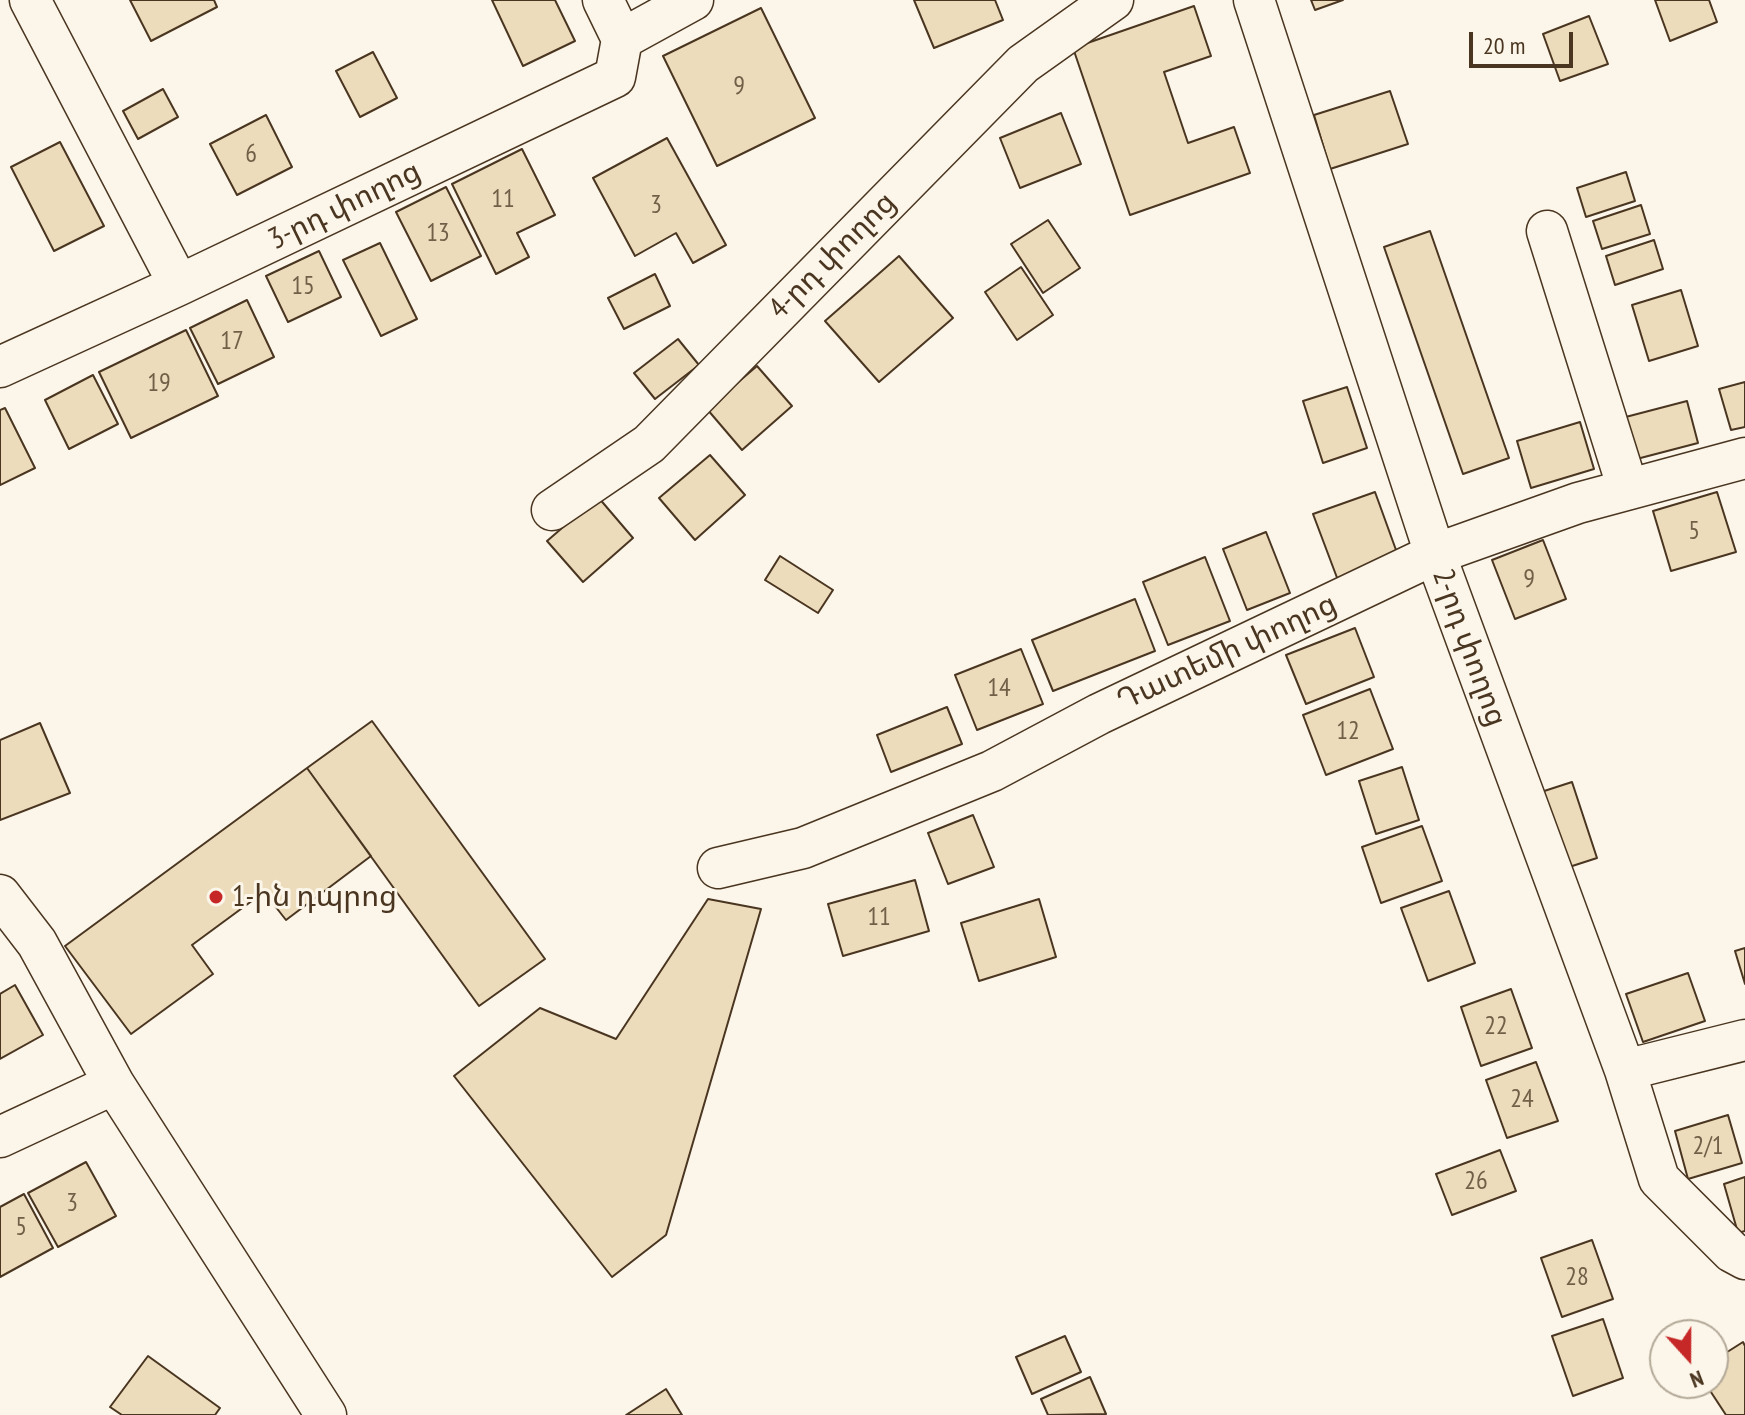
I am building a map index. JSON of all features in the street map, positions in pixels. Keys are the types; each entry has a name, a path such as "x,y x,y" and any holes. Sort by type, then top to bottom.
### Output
{"street":[{"path":"30,0 179,285"},
{"path":"603,0 622,39 693,0"},
{"name":"4-րդ փողոց","path":"552,510 649,444 1023,64 1113,0"},
{"name":"2-րդ փողոց","path":"1254,0 1435,554 1625,1070 1659,1179 1732,1252 1745,1259"},
{"name":"3-րդ փողոց","path":"0,367 615,77 622,39"},
{"path":"1547,231 1628,489"},
{"name":"Դատեմի փողոց","path":"718,868 803,848 992,771 1099,714 1435,554 1578,503 1745,458"},
{"path":"0,895 37,943 114,1084 326,1415"},
{"path":"1625,1070 1745,1040"},
{"path":"0,1137 114,1084"}],"building":[{"path":"130,0 214,0 217,7 151,41"},
{"path":"492,0 555,0 575,41 523,66"},
{"path":"914,0 995,0 1003,20 934,48"},
{"path":"1311,0 1343,0 1315,10"},
{"path":"1655,0 1709,0 1717,22 1670,41"},
{"path":"1194,6 1211,56 1164,72 1188,143 1234,127 1250,173 1130,215 1073,48"},
{"path":"761,8 815,118 717,166 663,56"},
{"path":"1589,16 1608,64 1560,81 1543,34"},
{"path":"373,52 397,98 360,117 336,71"},
{"path":"163,89 178,117 138,139 123,111"},
{"path":"1390,91 1408,144 1330,169 1314,115"},
{"path":"1061,113 1081,164 1020,188 1000,138"},
{"path":"266,115 292,167 237,195 210,144"},
{"path":"667,138 726,245 693,263 676,233 635,256 593,178"},
{"path":"60,142 104,226 54,251 11,167"},
{"path":"522,149 555,215 517,233 529,257 496,274 452,184"},
{"path":"1626,172 1635,201 1586,217 1577,188"},
{"path":"446,187 481,256 431,281 396,212"},
{"path":"1641,205 1650,234 1602,249 1593,221"},
{"path":"1048,220 1080,268 1043,293 1011,244"},
{"path":"1430,231 1509,458 1463,474 1384,247"},
{"path":"1654,240 1663,269 1615,285 1606,256"},
{"path":"380,243 417,319 381,336 343,260"},
{"path":"319,251 341,297 288,322 266,276"},
{"path":"899,256 953,318 879,382 825,321"},
{"path":"1021,267 1053,315 1017,340 985,292"},
{"path":"655,274 670,306 624,329 608,298"},
{"path":"1681,290 1698,346 1649,361 1632,305"},
{"path":"247,300 274,357 218,384 190,328"},
{"path":"186,330 218,396 131,438 99,372"},
{"path":"678,339 699,365 655,399 634,373"},
{"path":"757,366 792,406 742,450 707,409"},
{"path":"93,375 118,424 69,449 45,400"},
{"path":"1745,382 1745,427 1731,430 1719,389"},
{"path":"1347,387 1367,448 1323,463 1303,401"},
{"path":"1687,401 1698,443 1629,461 1618,419"},
{"path":"5,408 35,468 0,485 0,410"},
{"path":"1580,422 1594,469 1531,488 1517,441"},
{"path":"710,455 745,495 695,540 659,498"},
{"path":"1375,492 1400,561 1339,583 1313,514"},
{"path":"1717,492 1736,552 1671,571 1653,511"},
{"path":"598,497 633,538 583,582 547,541"},
{"path":"1266,532 1290,593 1247,610 1223,549"},
{"path":"1543,540 1566,599 1515,619 1492,560"},
{"path":"780,556 833,590 818,613 765,580"},
{"path":"1205,557 1230,621 1168,645 1143,582"},
{"path":"1135,599 1155,651 1053,691 1032,640"},
{"path":"1355,628 1374,677 1306,704 1286,655"},
{"path":"1021,649 1043,704 977,730 955,675"},
{"path":"1370,689 1393,749 1326,775 1303,715"},
{"path":"947,707 962,744 891,772 877,735"},
{"path":"372,721 545,959 479,1006 307,768"},
{"path":"40,723 70,793 0,820 0,740"},
{"path":"1402,767 1419,820 1376,834 1359,781"},
{"path":"307,768 371,856 286,920 264,892 192,945 213,974 131,1034 65,946"},
{"path":"1572,782 1597,858 1563,869 1538,793"},
{"path":"973,815 994,867 948,884 928,833"},
{"path":"1422,826 1442,881 1381,903 1362,847"},
{"path":"915,880 929,931 843,956 828,904"},
{"path":"1449,891 1475,963 1428,981 1401,908"},
{"path":"708,899 761,909 666,1235 612,1277 454,1076 540,1008 616,1039"},
{"path":"1039,899 1056,957 979,981 961,923"},
{"path":"1745,948 1745,984 1735,951"},
{"path":"1688,973 1705,1021 1643,1042 1626,994"},
{"path":"15,985 43,1035 0,1059 0,994"},
{"path":"1511,989 1532,1048 1481,1066 1461,1007"},
{"path":"1536,1062 1558,1121 1507,1138 1486,1080"},
{"path":"1728,1115 1742,1163 1688,1179 1675,1131"},
{"path":"1500,1150 1516,1191 1452,1215 1436,1174"},
{"path":"86,1162 116,1216 58,1247 28,1193"},
{"path":"1745,1177 1745,1231 1738,1233 1724,1184"},
{"path":"24,1194 53,1248 0,1277 0,1207"},
{"path":"1592,1240 1613,1299 1562,1317 1541,1258"},
{"path":"1603,1319 1623,1378 1573,1396 1552,1336"},
{"path":"1065,1336 1081,1372 1032,1394 1016,1357"},
{"path":"1743,1342 1745,1346 1745,1415 1726,1415 1716,1399 1729,1399 1729,1351"},
{"path":"148,1356 220,1408 215,1415 122,1415 110,1407"},
{"path":"1090,1377 1106,1414 1048,1415 1041,1399"},
{"path":"666,1389 682,1415 626,1415"}],"place":[{"name":"1-ին դպրոց","path":"216,897"}]}
